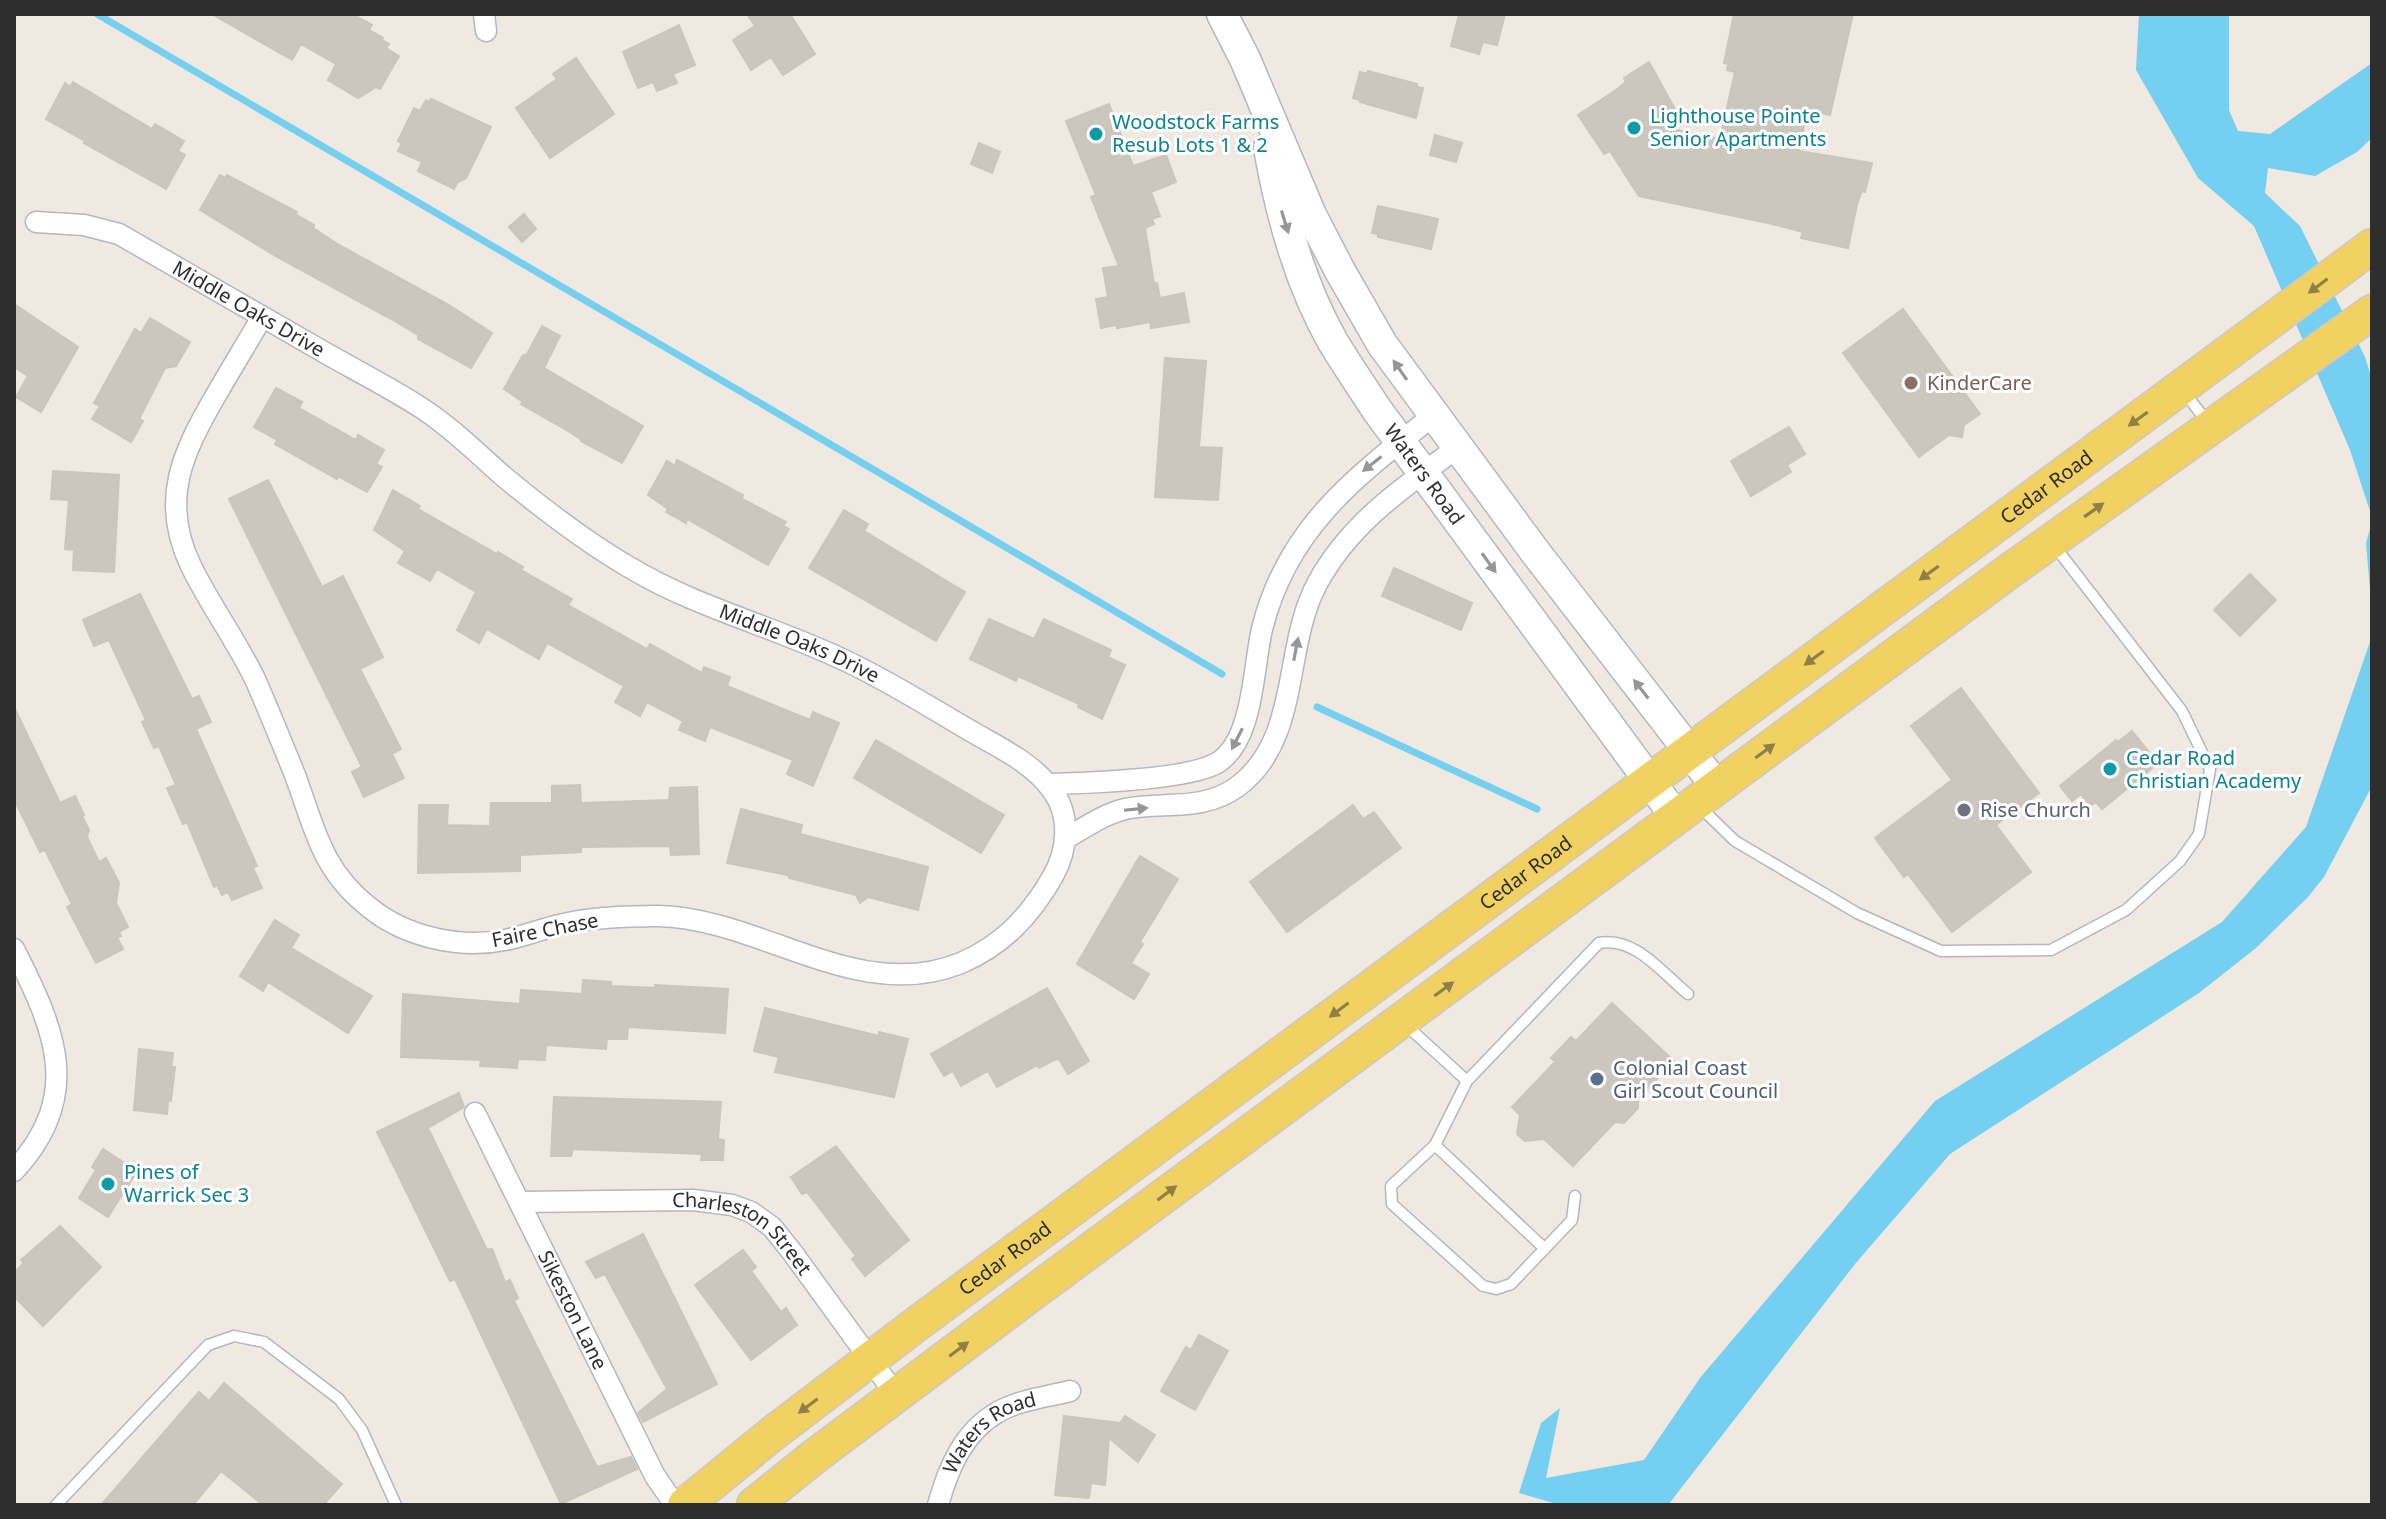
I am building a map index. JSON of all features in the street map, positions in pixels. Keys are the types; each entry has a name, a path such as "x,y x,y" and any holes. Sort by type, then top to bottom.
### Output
{"main road":[{"name":"Cedar Road","path":"685,1505 870,1359 2370,248"},
{"path":"754,1505 896,1395 1696,802 2051,541 2372,312"}],"street":[{"name":"Waters Road","path":"1222,14 1311,215 1382,344 1457,448 1689,751 1696,802"},
{"name":"Waters Road","path":"1258,91 1282,211 1305,284 1333,341 1423,473 1649,780 1696,802"},
{"name":"Middle Oaks Drive","path":"36,222 84,225 119,234 424,409 536,503 635,571 689,599 843,659 1022,761 1049,784"},
{"name":"Faire Chase","path":"262,317 190,440 180,467 176,500 178,528 190,564 251,671 280,735 319,848 349,890 387,920 421,934 468,943 507,940 566,923 611,917 682,918 848,968 901,975 924,973 968,960 1000,942 1030,913 1060,863 1065,839 1064,814 1049,784"},
{"path":"1049,784 1185,773 1216,764 1229,754 1242,730 1262,629 1285,565 1330,502 1358,475 1433,416"},
{"path":"1065,839 1116,812 1177,807 1212,800 1239,786 1274,742 1299,632 1316,584 1358,525 1457,448"},
{"path":"14,949 42,1004 52,1032 57,1065 54,1099 44,1128 14,1171"},
{"name":"Sikeston Lane","path":"475,1113 655,1476 675,1505"},
{"name":"Charleston Street","path":"520,1202 693,1200 732,1205 751,1212 772,1227 896,1395"},
{"name":"Waters Road","path":"938,1505 958,1451 976,1430 997,1412 1070,1391"}],"lane":[{"path":"2181,387 2211,427"},
{"path":"1696,802 1735,841 1857,913 1941,951 2051,950 2126,910 2180,861 2199,834 2210,769 2182,711 2051,541"},
{"path":"1575,1196 1572,1220 1511,1284 1496,1289 1483,1286 1399,1211 1392,1204 1391,1186 1435,1145 1467,1081 1599,943 1614,940 1629,945 1688,994"},
{"path":"1401,1020 1467,1081"},
{"path":"1435,1145 1545,1249"},
{"path":"56,1505 208,1345 234,1336 264,1342 339,1399 362,1430 396,1505"}],"water":[{"path":"2139,14 2229,14 2229,110 2238,131 2270,134 2372,63 2372,138 2357,152 2315,176 2268,168 2265,193 2300,226 2365,357 2372,379 2372,517 2350,450 2254,226 2198,178 2136,70"},
{"path":"2372,522 2372,613 2366,543"},
{"path":"2372,636 2372,786 2324,877 2308,897 2256,948 2199,993 1950,1154 1855,1264 1668,1505 1560,1505 1519,1493 1541,1423 1560,1408 1546,1478 1644,1460 1700,1378 1935,1101 2222,922 2306,827"}],"building":[{"path":"212,14 352,14 372,25 369,30 383,38 389,44 386,48 399,56 380,89 376,87 358,98 328,80 336,64 301,44 292,60"},
{"path":"747,14 790,14 815,54 783,75 771,57 751,70 733,40 755,26"},
{"path":"1459,14 1505,14 1497,45 1483,42 1479,54 1451,46"},
{"name":"Lighthouse Pointe Senior Apartments","path":"1734,14 1853,14 1830,115 1807,110 1799,151 1872,163 1865,192 1862,191 1857,204 1848,248 1801,238 1803,232 1768,223 1639,196 1610,151 1604,154 1578,115 1616,90 1626,82 1624,78 1649,62 1675,109 1649,124 1720,139 1735,72 1727,70 1728,64 1724,63"},
{"path":"679,25 695,65 673,74 677,83 657,91 653,82 638,88 623,52"},
{"path":"576,58 614,114 550,158 516,108 557,79 553,74"},
{"path":"1368,71 1423,88 1416,118 1353,98 1360,72 1367,74"},
{"path":"73,82 152,129 155,124 184,141 178,151 185,155 166,189 46,119 65,83 70,87"},
{"path":"431,99 491,127 466,178 454,189 418,171 422,162 398,151 402,143 398,141 414,108 420,111 426,100 430,102"},
{"path":"1109,104 1133,166 1166,155 1176,182 1151,192 1160,216 1152,219 1154,224 1145,228 1154,284 1157,283 1160,298 1184,293 1189,322 1151,328 1150,322 1101,328 1096,299 1108,297 1103,268 1119,266 1091,197 1096,195 1066,121"},
{"path":"1435,135 1462,143 1456,162 1430,155"},
{"path":"979,143 1000,152 992,173 971,164"},
{"path":"220,175 225,178 227,175 297,212 295,214 339,245 449,305 492,333 471,368 200,210"},
{"path":"1378,206 1438,219 1431,249 1372,233"},
{"path":"524,214 536,229 522,242 509,227"},
{"path":"14,304 78,347 41,412 16,397 28,376 14,367"},
{"name":"KinderCare","path":"1903,309 1980,414 1964,425 1962,437 1949,435 1919,457 1843,353"},
{"path":"150,318 190,342 176,366 165,368 131,442 92,419 100,406 94,403 135,329 141,333"},
{"path":"542,326 560,336 544,368 643,426 622,463 521,404 523,402 504,389"},
{"path":"1165,358 1206,361 1199,447 1222,448 1218,500 1155,497"},
{"path":"276,388 302,402 299,408 356,440 358,435 384,450 376,464 382,467 367,492 275,444 277,440 254,427"},
{"path":"1789,427 1805,454 1787,465 1791,472 1751,496 1731,461"},
{"path":"677,460 786,522 783,526 789,529 768,565 687,519 686,523 666,512 668,509 648,495 667,461 675,466"},
{"path":"53,471 119,475 114,572 73,570 74,550 65,549 69,500 51,499"},
{"path":"268,480 322,587 343,576 383,657 360,669 401,749 392,754 404,778 364,797 352,772 362,767 229,499"},
{"path":"393,490 420,506 418,509 498,552 523,567 521,570 572,599 568,605 647,649 650,644 702,673 704,667 730,677 727,686 810,720 813,712 839,723 813,786 787,774 793,760 710,727 705,741 679,730 683,721 647,702 640,716 615,702 624,686 547,643 539,659 487,629 479,643 457,630 476,592 437,569 430,581 398,563 405,551 374,530"},
{"path":"844,510 868,524 864,531 965,592 936,641 809,568"},
{"path":"1394,568 1472,603 1461,630 1382,596"},
{"path":"2250,574 2276,600 2240,636 2214,610"},
{"path":"140,594 192,699 199,696 211,722 196,729 257,866 253,868 262,888 232,900 228,892 222,895 217,885 214,887 187,822 183,824 167,788 176,785 159,746 154,748 142,722 146,720 109,640 94,646 83,620"},
{"path":"989,619 1034,639 1044,619 1111,650 1108,657 1125,665 1102,719 1078,707 1079,704 1018,676 1016,681 970,659"},
{"name":"Rise Church","path":"1961,688 2039,793 1996,825 2031,872 1952,932 1908,874 1904,877 1875,838 1952,780 1911,726"},
{"path":"14,707 60,803 75,796 89,830 87,837 99,862 106,858 119,883 116,903 128,927 117,937 123,949 96,963 67,907 72,904 45,850 40,852 14,799"},
{"name":"Cedar Road Christian Academy","path":"2132,731 2156,765 2102,809 2096,802 2090,806 2081,794 2072,801 2060,786 2116,740 2118,742"},
{"path":"876,740 1004,815 981,853 854,778"},
{"path":"580,785 581,803 669,800 670,788 697,787 699,854 671,855 670,846 581,847 581,852 520,855 520,871 418,873 419,805 448,805 447,825 490,826 491,803 552,803 552,786"},
{"path":"1353,805 1363,819 1374,812 1401,848 1287,932 1250,882"},
{"path":"741,809 802,825 800,834 928,867 918,910 868,897 860,903 856,895 789,878 788,875 727,863"},
{"path":"1140,856 1178,879 1131,963 1149,974 1134,999 1077,964"},
{"path":"275,920 299,935 291,948 372,996 348,1033 268,982 263,991 240,976"},
{"path":"583,980 611,982 611,986 728,989 725,1033 628,1027 627,1039 607,1039 606,1049 546,1045 545,1060 518,1059 517,1068 480,1066 481,1060 401,1057 403,994 520,1004 521,990 582,994"},
{"path":"1047,988 1089,1061 1068,1074 1059,1059 1054,1060 1039,1068 1037,1065 997,1087 988,1071 961,1086 953,1071 944,1076 931,1054"},
{"name":"Colonial Coast Girl Scout Council","path":"1612,1003 1674,1061 1638,1099 1638,1108 1624,1123 1615,1122 1573,1166 1544,1139 1525,1141 1517,1134 1520,1115 1512,1107 1555,1062 1551,1058 1571,1037 1576,1041"},
{"path":"765,1008 879,1036 879,1032 908,1039 894,1097 775,1072 779,1057 754,1051"},
{"path":"139,1049 173,1053 171,1067 175,1067 167,1114 134,1110"},
{"path":"459,1093 464,1107 428,1128 487,1250 492,1249 505,1282 510,1280 518,1298 514,1301 597,1467 631,1457 637,1469 561,1504 455,1279 450,1281 377,1132"},
{"path":"554,1097 721,1102 718,1139 724,1140 723,1160 701,1160 702,1154 573,1149 571,1156 551,1156"},
{"path":"836,1146 909,1240 865,1276 852,1259 856,1256 807,1192 802,1194 791,1177"},
{"name":"Pines of Warrick Sec 3","path":"103,1149 137,1171 108,1217 79,1198 96,1170 92,1167"},
{"path":"60,1226 101,1267 43,1326 14,1296 14,1273 24,1263 21,1260"},
{"path":"643,1234 717,1384 643,1422 638,1413 667,1389 605,1274 596,1278 586,1262"},
{"path":"743,1250 756,1267 751,1271 781,1312 786,1308 797,1325 751,1360 695,1285"},
{"path":"1199,1335 1228,1351 1195,1410 1161,1391 1186,1347 1191,1350"},
{"path":"224,1383 342,1484 323,1505 263,1505 221,1471 193,1505 101,1505 199,1392 209,1401"},
{"path":"1064,1416 1120,1423 1125,1416 1155,1435 1138,1462 1109,1438 1105,1485 1091,1483 1089,1498 1055,1495"}],"waterway":[{"path":"97,14 1222,674"},
{"path":"1317,707 1537,809"}],"place":[{"name":"Lighthouse Pointe Senior Apartments","path":"1634,128"},
{"name":"Woodstock Farms Resub Lots 1 & 2","path":"1096,134"},
{"name":"KinderCare","path":"1911,383"},
{"name":"Cedar Road Christian Academy","path":"2110,769"},
{"name":"Rise Church","path":"1964,810"},
{"name":"Colonial Coast Girl Scout Council","path":"1597,1079"},
{"name":"Pines of Warrick Sec 3","path":"108,1184"}]}
